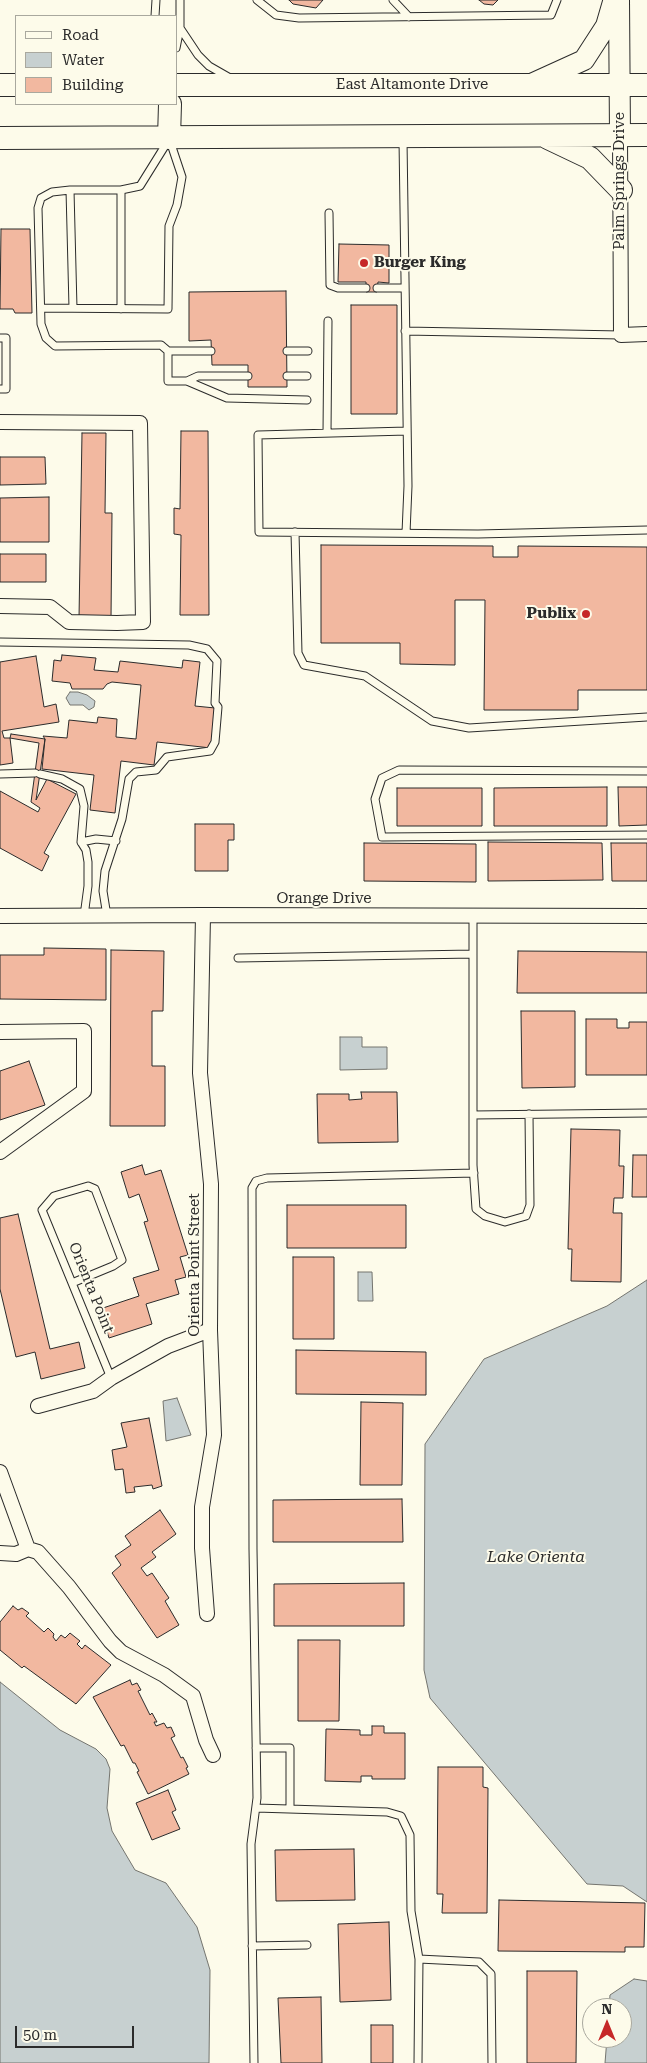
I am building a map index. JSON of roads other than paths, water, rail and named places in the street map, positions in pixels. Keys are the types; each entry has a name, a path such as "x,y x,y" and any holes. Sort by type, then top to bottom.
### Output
{"main road":[{"path":"529,85 584,60 606,26 614,0"},
{"name":"Palm Springs Drive","path":"619,0 620,135"},
{"path":"0,85 15,85"},
{"name":"East Altamonte Drive","path":"178,85 647,85"},
{"path":"170,105 170,138"},
{"path":"0,138 647,135"},
{"path":"542,136 590,158 621,190"}],"street":[{"name":"Palm Springs Drive","path":"620,135 621,335"},
{"path":"621,335 647,334"},
{"path":"0,422 140,424 143,622 117,624 69,622 50,607 0,606"},
{"name":"Orienta Point Street","path":"203,915 200,1073 211,1184 210,1330 214,1435 202,1507 202,1548 208,1614"},
{"name":"Orange Drive","path":"0,916 647,916"},
{"path":"0,1032 84,1031 84,1091 0,1152"},
{"path":"38,1406 92,1391 111,1378 168,1346 210,1330"},
{"path":"0,1472 28,1549"},
{"path":"0,1553 16,1554 28,1549 38,1552 69,1587 110,1641 121,1652 164,1675 193,1696 206,1740 213,1755"}],"lane":[{"path":"156,0 156,15"},
{"path":"178,38 180,0"},
{"path":"257,0 276,15 299,18 551,15 557,0"},
{"path":"393,0 409,17"},
{"path":"180,28 198,55 209,66 243,85"},
{"path":"403,137 407,431 406,533"},
{"path":"170,138 140,186 121,190 52,192 42,198 38,208 42,324 46,338 55,346 161,345 168,351 211,351"},
{"path":"41,308 168,309 169,226 177,205 182,177 170,138"},
{"path":"70,190 73,308"},
{"path":"121,190 122,309"},
{"path":"329,213 330,285 338,288 366,288"},
{"path":"377,288 405,288"},
{"path":"327,433 328,321"},
{"path":"405,332 621,335"},
{"path":"0,338 6,338 6,388 0,389"},
{"path":"168,351 168,381 187,381 227,398 307,400"},
{"path":"287,351 308,351"},
{"path":"187,381 198,376 248,376"},
{"path":"288,376 307,376"},
{"path":"407,431 258,435 259,532 406,533 647,530"},
{"path":"295,532 298,653 304,665 365,676 432,721 468,728 647,717"},
{"path":"0,642 189,645 207,649 217,661 215,703 218,707 215,742 210,752 167,757 156,770 136,772 129,779 116,841 105,871 103,890 107,916"},
{"path":"647,771 400,770 382,778 375,798 382,837 647,835"},
{"path":"0,774 37,774 62,779 80,789 84,806 81,842 86,850 88,862 88,886 84,916"},
{"path":"81,842 96,839 116,841"},
{"path":"473,916 474,1173 476,1209 485,1216 505,1222 526,1216 530,1205 529,1114"},
{"path":"238,958 473,954"},
{"path":"473,1115 647,1113"},
{"path":"254,2063 251,1844 256,1808 256,1748 252,1188 256,1181 267,1178 474,1173"},
{"name":"Orienta Point","path":"72,1283 113,1266 122,1260 95,1189 88,1186 54,1196 42,1210 111,1378"},
{"path":"256,1748 290,1748 290,1809"},
{"path":"256,1808 387,1812 401,1816 410,1835 412,1911 419,1959 418,2063"},
{"path":"252,1946 307,1945"},
{"path":"419,1959 479,1962 490,1974 492,2063"}],"water":[{"path":"70,692 87,695 95,701 94,707 89,710 83,705 70,705 66,698"},
{"path":"340,1037 362,1037 362,1047 387,1047 387,1069 340,1070"},
{"path":"358,1272 372,1272 373,1301 358,1301"},
{"name":"Lake Orienta","path":"647,1280 647,1902 623,1886 587,1884 430,1698 424,1670 425,1444 484,1359 607,1306"},
{"path":"177,1398 191,1435 166,1441 163,1401"},
{"path":"0,1682 60,1730 96,1749 106,1759 110,1769 107,1808 112,1831 135,1870 166,1883 197,1927 210,1970 209,2063 0,2063"},
{"path":"634,1979 647,1981 647,2063 605,2063 606,2048 632,2048 632,1998 610,1998 610,1995"}],"place":[{"name":"Burger King","path":"364,263"},
{"name":"Publix","path":"586,614"}]}
